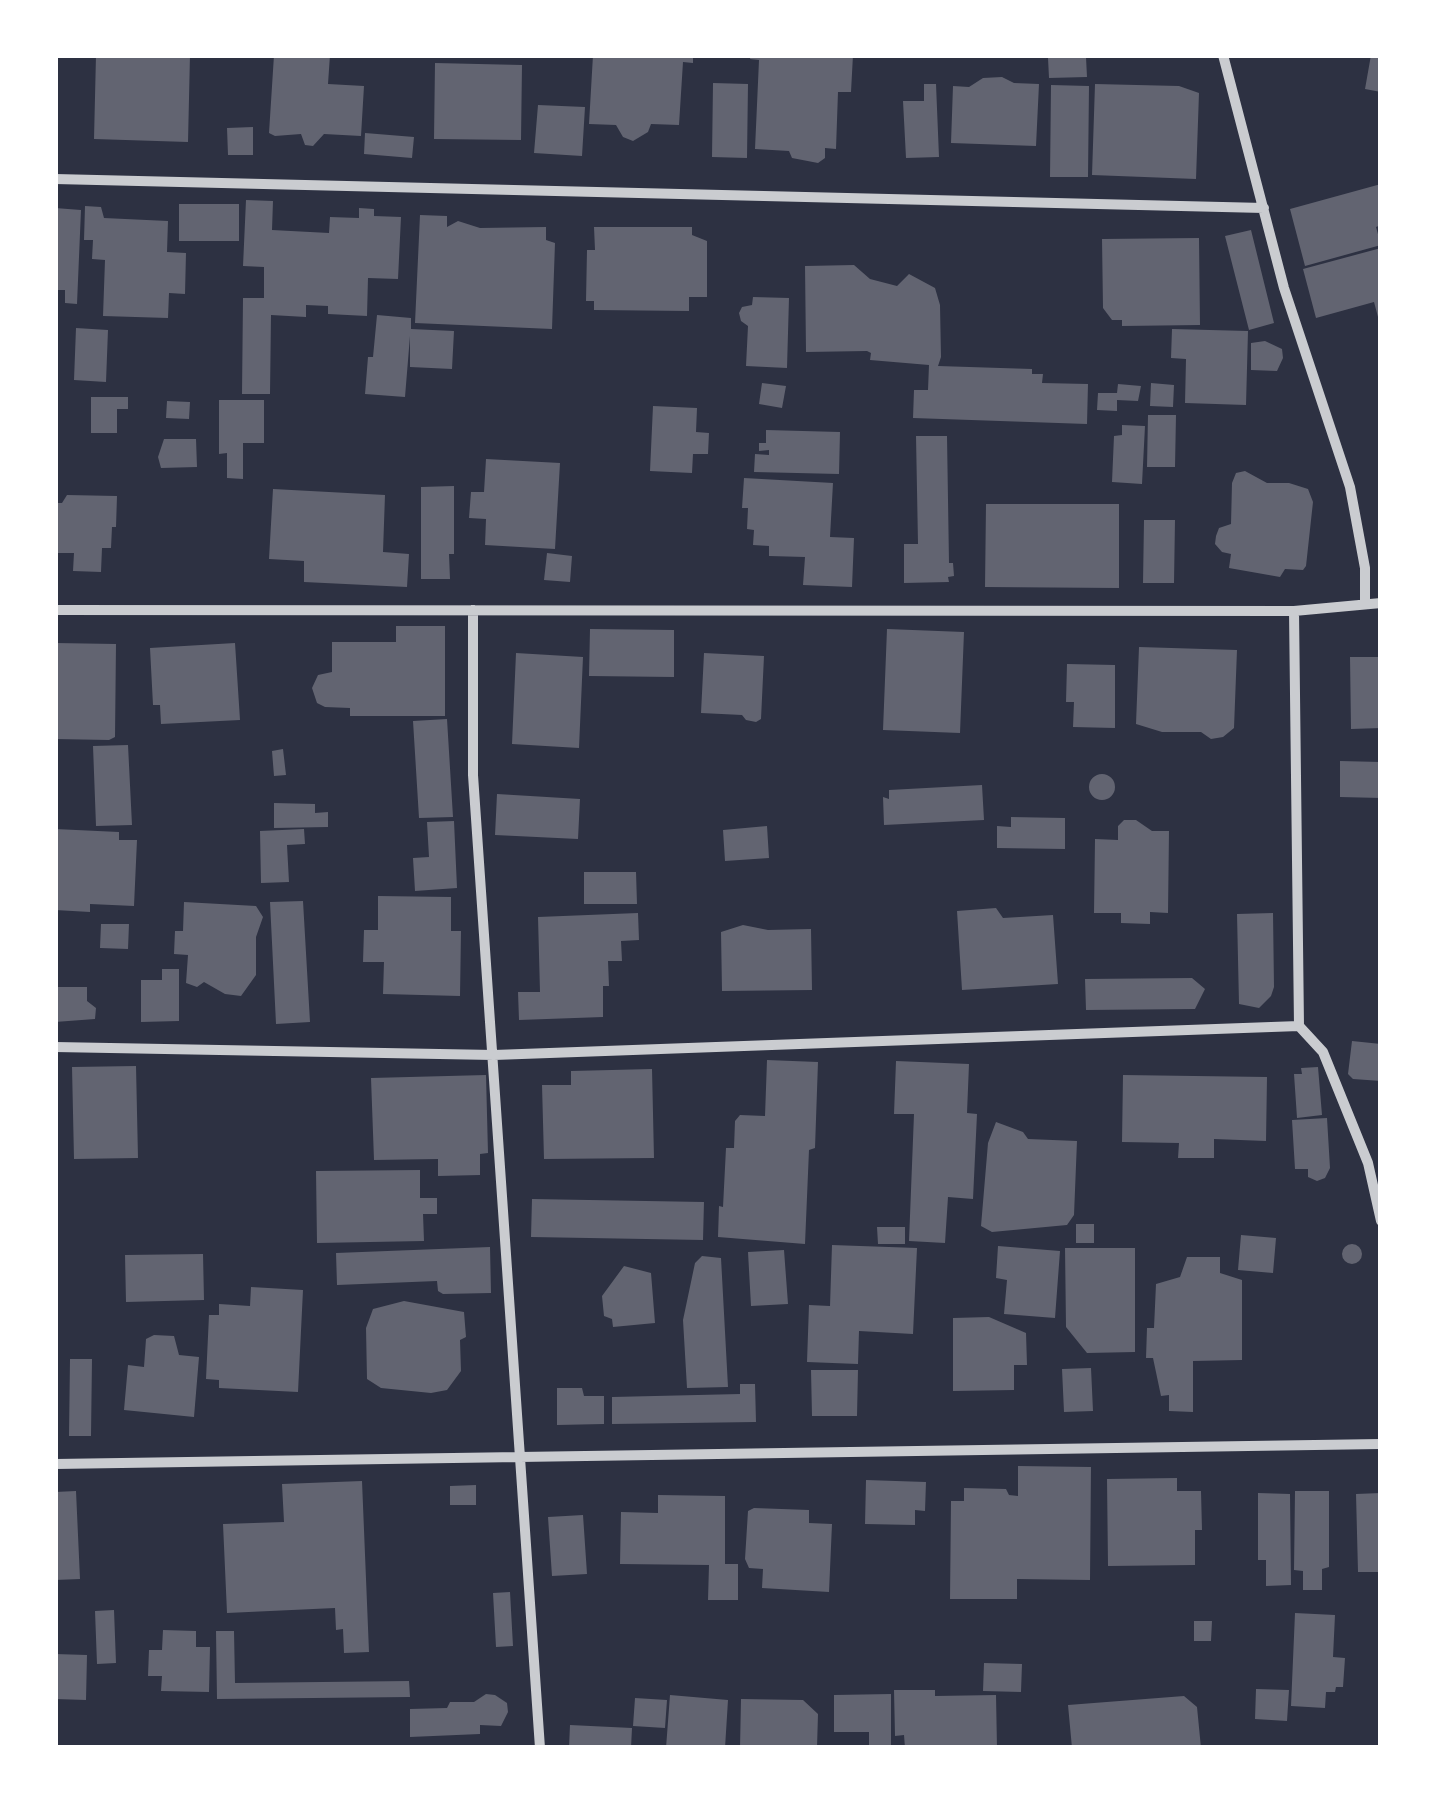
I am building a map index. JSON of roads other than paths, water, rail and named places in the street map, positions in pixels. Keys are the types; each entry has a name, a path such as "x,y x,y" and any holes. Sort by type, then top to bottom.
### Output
{"street":[{"path":"1223,55 1284,288 1350,487 1365,568 1365,603"},
{"path":"55,178 1264,208"},
{"path":"55,610 1294,612 1381,603"},
{"path":"473,610 473,774 540,1748"},
{"path":"1294,612 1299,1026 1323,1052 1368,1163 1381,1220"},
{"path":"55,1047 494,1055 1299,1026"},
{"path":"55,1464 1381,1444"}]}
